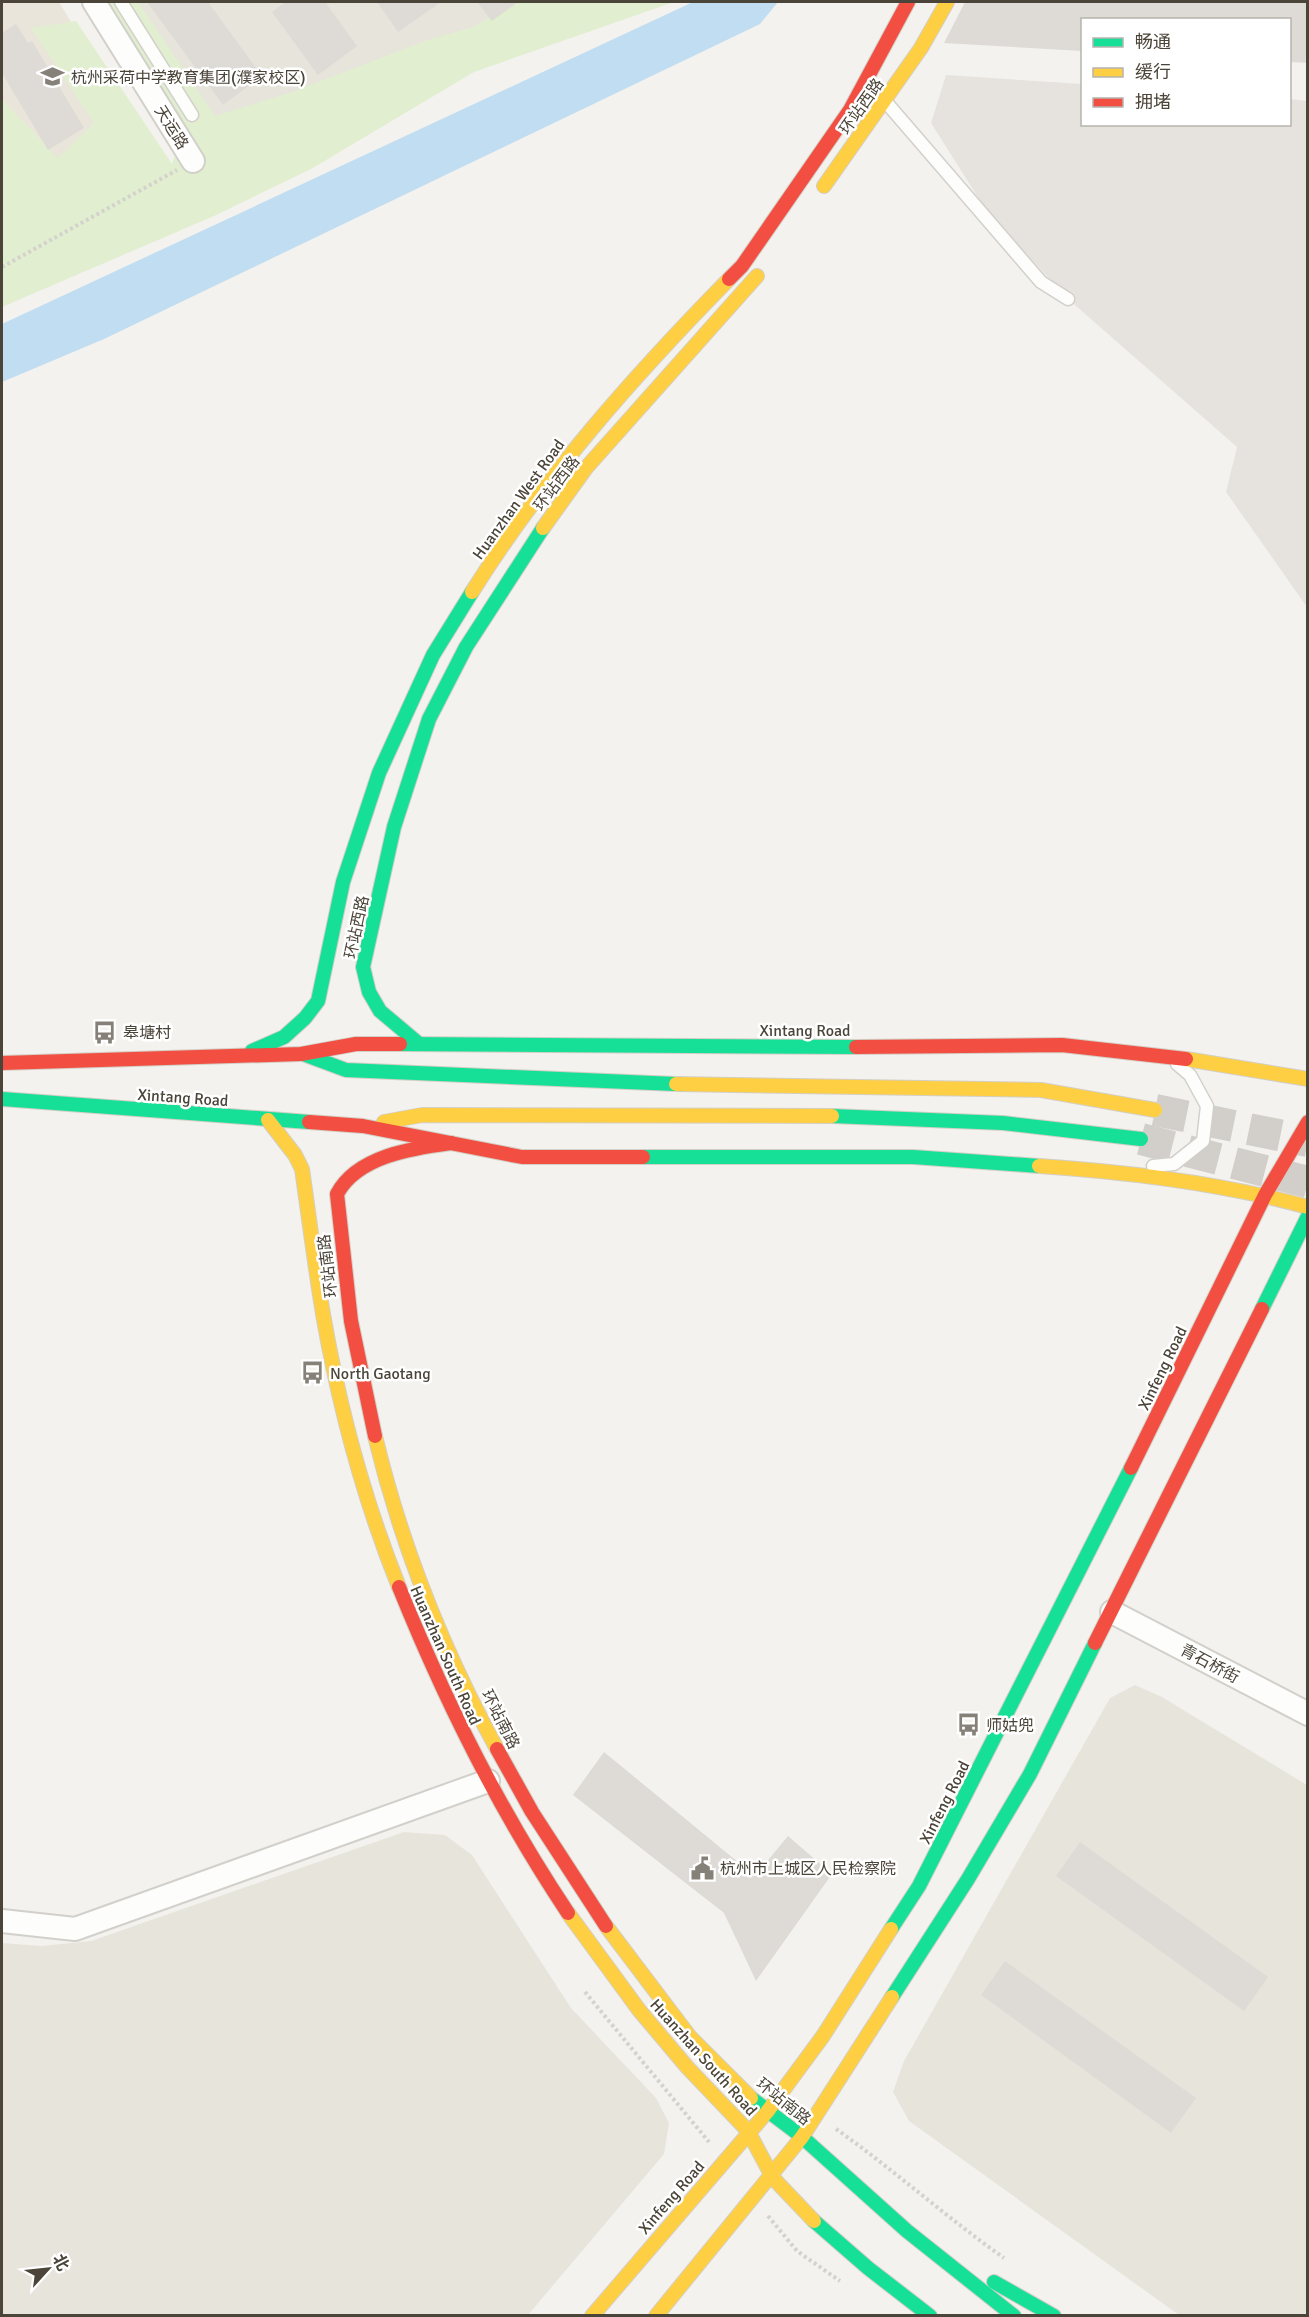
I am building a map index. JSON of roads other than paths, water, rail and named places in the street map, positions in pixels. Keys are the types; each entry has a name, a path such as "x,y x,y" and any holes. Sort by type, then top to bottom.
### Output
{"main road":[{"name":"Huanzhan West Road","path":"244,1054 284,1037 305,1018 318,1001 343,882 379,773 433,655 504,541 576,447 654,356 742,266 850,110 909,2"},
{"name":"环站西路","path":"813,201 921,48 947,2"},
{"name":"环站西路","path":"418,1043 388,1021 372,1002 365,985 363,967 394,827 429,719 466,647 519,561 586,468 741,297 767,263"},
{"name":"Xintang Road","path":"2,1062 301,1054 356,1044 418,1043 629,1047 1062,1045 1167,1056 1308,1079"},
{"name":"Xintang Road","path":"301,1054 346,1070 699,1085 1041,1090 1155,1110"},
{"name":"Xintang Road","path":"2,1099 363,1126 522,1157 914,1157 1114,1171 1264,1195 1308,1207"},
{"name":"Xintang Road","path":"363,1126 422,1115 881,1116 1003,1123 1141,1139"},
{"name":"Huanzhan South Road","path":"268,1120 296,1155 302,1169 327,1334 352,1443 380,1536 432,1667 488,1781 539,1868 614,1977 685,2065 749,2132"},
{"name":"Xinfeng Road","path":"592,2316 767,2112 823,2036 919,1886 1088,1555 1264,1195 1308,1122"},
{"name":"环站南路","path":"451,1143 404,1151 383,1160 350,1178 339,1188 337,1194 344,1272 358,1365 384,1467 415,1564 487,1730 569,1872 665,2005 716,2065 767,2112 802,2137 842,2175 1014,2316"},
{"path":"656,2316 802,2137 969,1879 1013,1802 1112,1612 1308,1216"},
{"path":"749,2132 771,2176 822,2229 932,2316"},
{"name":"环站南路","path":"925,2244 1054,2316"}],"street":[{"name":"天运路","path":"94,2 193,161"},
{"name":"青石桥街","path":"1112,1612 1308,1713"},
{"path":"2,1921 75,1929 488,1781"}],"lane":[{"path":"121,2 192,115"},
{"path":"885,101 1041,282 1068,299"},
{"path":"1114,1171 1174,1164 1203,1141 1207,1106 1190,1076 1167,1056"}],"water":[{"path":"693,2 778,2 760,24 104,339 2,382 2,324"}],"tunnel":[{"path":"1155,1110 1308,1141"},
{"path":"1141,1139 1308,1182"}],"place":[{"name":"杭州采荷中学教育集团(濮家校区)","path":"53,77"},
{"name":"皋塘村","path":"105,1032"},
{"name":"North Gaotang","path":"312,1373"},
{"name":"师姑兜","path":"968,1725"},
{"name":"杭州市上城区人民检察院","path":"702,1868"}]}
